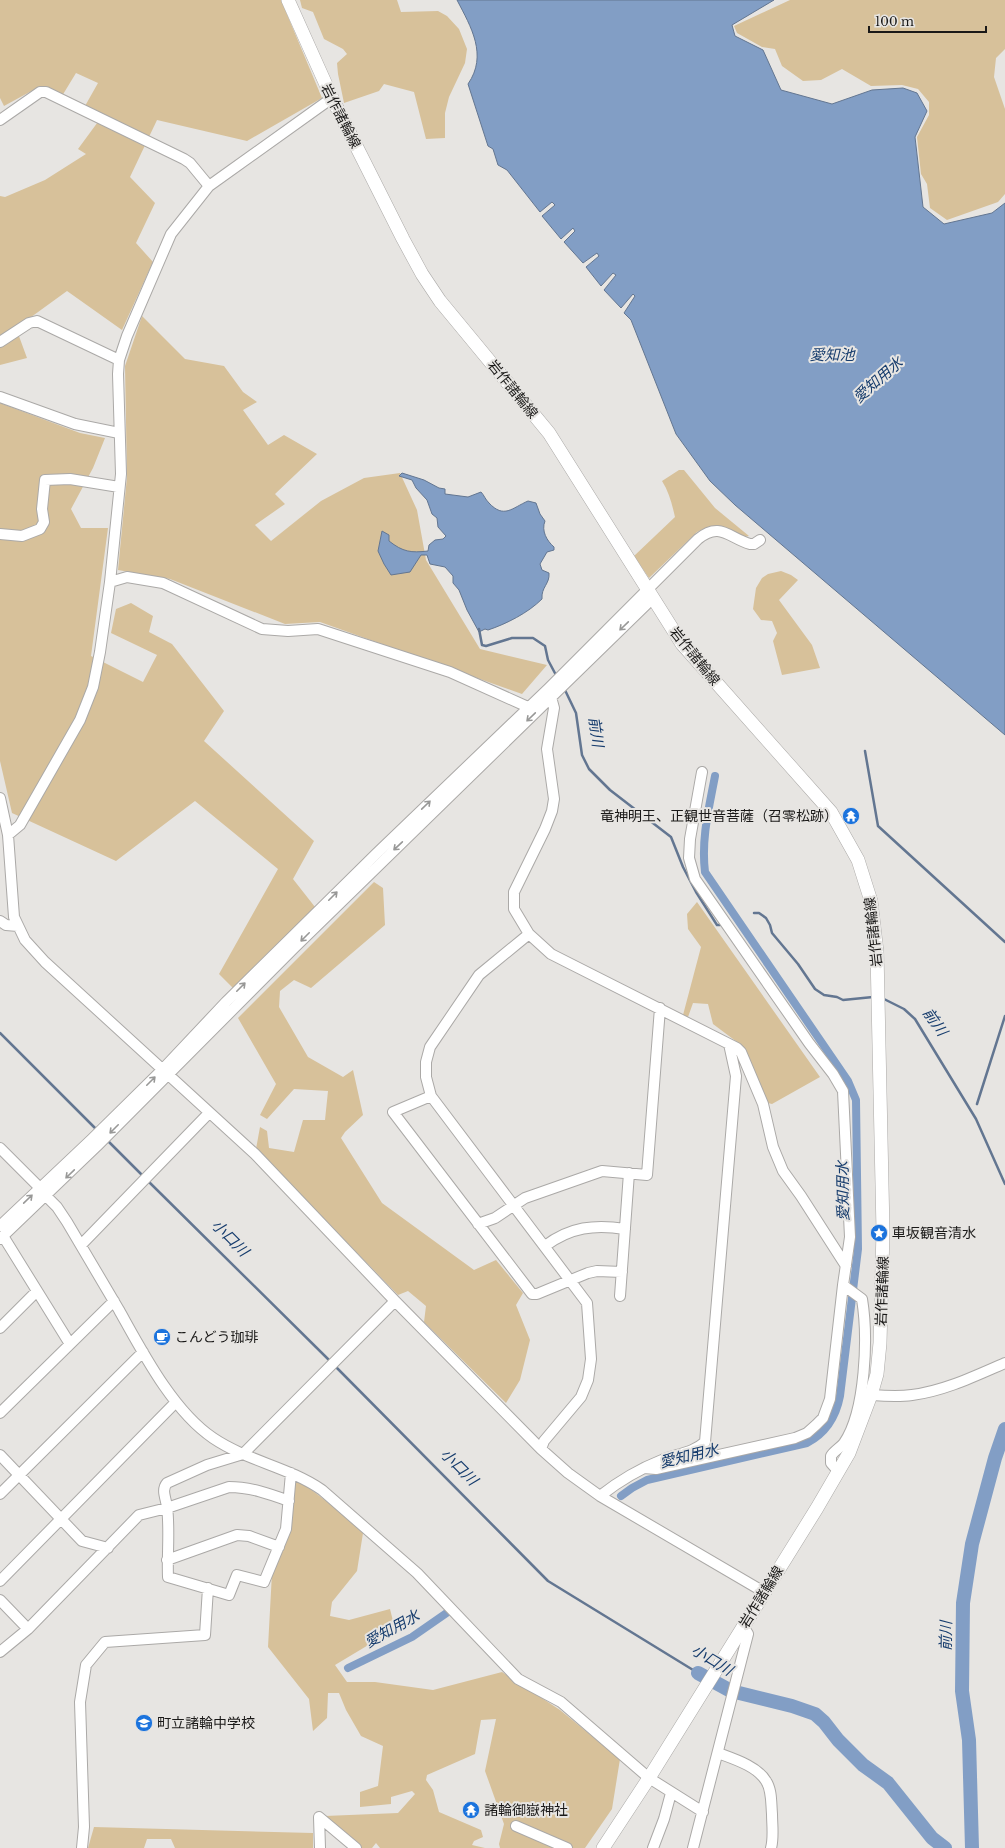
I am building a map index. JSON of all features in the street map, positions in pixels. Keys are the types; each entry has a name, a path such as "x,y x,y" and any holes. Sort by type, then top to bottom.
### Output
{"main road":[{"name":"岩作諸輪線","path":"288,0 332,98 422,274 440,301 549,433 605,520 649,595 682,644 831,812 844,832 858,860 871,901 875,929 878,997 883,1231 880,1343 876,1374 871,1395 849,1453 649,1778 603,1848"}],"street":[{"path":"0,120 40,92 46,92 184,158 209,186"},
{"path":"8,835 20,825 80,720 93,687 100,652 110,582 121,474 118,385 119,360 127,336 171,234 209,186 332,98"},
{"path":"0,342 29,323 37,321 119,360"},
{"path":"0,397 75,424 119,433"},
{"path":"0,534 22,536 40,529 44,522 42,509 45,480 70,479 119,487"},
{"path":"70,1344 37,1291 1,1238 46,1196 127,1110 551,697 649,595 698,539 708,532 722,531 750,544 754,544 760,540"},
{"path":"110,582 127,577 163,583 262,629 288,631 318,629 450,672 528,706"},
{"path":"165,1073 226,1002 371,858 528,706 649,595"},
{"path":"551,697 554,708 547,749 554,788 552,811 545,829 514,892 514,909 529,934 551,954 660,1008 737,1048 741,1052 763,1104 773,1147 783,1171 846,1266"},
{"path":"644,1468 656,1468 795,1438 807,1433 823,1418 830,1399 842,1285 850,1237 843,1091 834,1074 809,1043 695,879 689,858 690,838 702,772"},
{"path":"0,798 8,835 12,907 18,926 25,940 44,962 255,1154 395,1301 541,1448 568,1473 600,1496 701,1557 764,1592"},
{"path":"0,921 6,925 18,926"},
{"path":"529,934 478,975 430,1047 426,1062 426,1077 430,1096 512,1206 572,1281 587,1303 590,1369 581,1397 544,1441 541,1448"},
{"path":"478,1224 495,1218 525,1198 602,1171 647,1175 660,1008"},
{"path":"600,1496 620,1480 662,1460 699,1448 705,1442 736,1076 729,1044"},
{"path":"430,1096 393,1112 532,1294 537,1294 572,1281 588,1273 597,1271 622,1272"},
{"path":"81,1246 209,1113"},
{"path":"0,1226 40,1188 95,1143"},
{"path":"0,1148 40,1188"},
{"path":"620,1296 629,1173"},
{"path":"46,1196 57,1206 143,1352 176,1402 196,1426 215,1439 243,1454 309,1481 322,1490 417,1573 518,1679 561,1702 649,1778 702,1812"},
{"path":"545,1246 569,1231 582,1228 611,1226 625,1228"},
{"path":"838,1471 831,1463 831,1456 843,1444 856,1412 861,1391 865,1338 862,1299 842,1285"},
{"path":"0,1328 37,1291"},
{"path":"0,1413 114,1301"},
{"path":"291,1473 286,1529 264,1582 237,1575 229,1595 168,1577 167,1508 164,1492 164,1486 166,1483 207,1465 243,1454 395,1301"},
{"path":"0,1494 143,1352"},
{"path":"871,1395 912,1395 929,1391 956,1383 1005,1363"},
{"path":"0,1581 176,1402"},
{"path":"0,1455 62,1518 82,1541 108,1548"},
{"path":"0,1652 28,1629 139,1515 167,1508 229,1488 240,1487 263,1492 289,1501"},
{"path":"167,1560 237,1535 249,1536 279,1547"},
{"path":"82,1848 84,1827 80,1702 86,1665 105,1642 205,1635 208,1588"},
{"path":"0,1600 28,1629"},
{"path":"693,1848 748,1634 743,1626"},
{"path":"718,1753 746,1765 762,1775 766,1781 771,1793 771,1848"},
{"path":"653,1848 664,1819 671,1793"},
{"path":"320,1848 319,1817 356,1848"},
{"path":"516,1826 567,1848"}],"shaded area":[{"path":"0,0 281,0 322,98 247,141 157,120 130,177 155,203 136,243 153,262 122,330 67,291 16,328 27,358 0,365 0,196 5,197 45,180 86,154 78,149 103,115 85,106 98,83 76,73 62,96 37,88 4,106 0,98"},
{"path":"300,0 397,0 401,12 438,11 447,16 459,29 467,49 465,63 449,97 445,113 445,138 426,139 414,92 384,84 379,91 344,103 337,63 347,54 343,49 324,39 313,12 302,8"},
{"path":"790,0 1005,0 1005,49 996,58 994,77 1005,109 1005,194 998,202 947,220 930,208 927,184 921,174 917,137 929,115 929,102 918,89 902,85 871,86 842,69 821,80 803,81 782,66 775,49 762,47 737,33 734,26"},
{"path":"142,316 185,359 224,366 243,392 257,402 243,410 268,445 284,435 317,454 275,494 285,504 255,525 271,541 321,501 364,478 400,473 417,510 426,560 480,649 547,665 522,694 320,622 285,624 170,579 118,570 127,477 125,366"},
{"path":"0,403 80,433 105,438 93,468 71,509 81,528 108,528 91,656 143,682 157,655 111,633 116,609 131,603 153,616 149,632 172,644 224,711 204,741 314,841 293,879 315,907 233,988 219,974 278,869 195,801 116,861 12,813 0,761"},
{"path":"679,470 684,470 715,508 749,536 736,536 719,529 706,528 697,532 649,578 634,556 675,517 668,494 662,481"},
{"path":"781,571 798,580 779,600 812,645 820,668 782,675 773,641 777,633 772,621 761,620 753,609 756,588 762,578 768,574"},
{"path":"374,882 383,888 385,925 311,988 294,980 280,991 279,1007 308,1057 343,1077 353,1070 363,1115 345,1132 341,1138 382,1203 474,1270 496,1260 523,1293 516,1305 530,1340 520,1380 506,1403 424,1322 426,1306 408,1291 398,1295 256,1149 260,1127 267,1131 269,1148 294,1152 303,1120 325,1120 328,1091 294,1089 267,1119 260,1115 276,1084 238,1018"},
{"path":"697,902 820,1077 772,1104 768,1103 741,1045 713,1024 708,1004 693,1003 688,1017 683,1015 701,947 688,929 687,914"},
{"path":"298,1481 324,1499 363,1533 357,1571 332,1602 330,1616 349,1620 390,1609 395,1629 335,1665 347,1682 375,1682 433,1690 502,1672 560,1710 620,1759 612,1809 585,1848 500,1848 499,1844 504,1824 485,1771 496,1719 481,1720 475,1754 427,1775 426,1780 433,1790 439,1812 481,1830 483,1837 474,1841 472,1845 485,1848 380,1848 376,1843 372,1848 360,1848 325,1816 398,1813 415,1794 412,1791 391,1797 391,1804 360,1807 360,1792 378,1786 383,1746 361,1736 346,1710 339,1693 328,1693 327,1718 313,1731 309,1699 268,1647 272,1573 294,1484"},
{"path":"94,1827 313,1833 313,1848 175,1848 171,1839 147,1839 144,1848 88,1848"}],"water":[{"name":"愛知池","path":"457,0 774,0 732,25 735,36 763,50 781,90 832,104 872,90 903,88 917,93 927,111 915,137 923,207 944,224 992,213 1005,203 1005,735 735,505 710,481 676,434 631,320 624,313 635,296 633,294 621,308 604,290 616,275 613,273 601,286 586,267 599,256 597,253 583,263 564,242 575,231 573,228 561,239 542,216 555,205 552,202 540,212 507,170 498,165 493,149 488,146 468,84 474,73 477,62 475,41 472,31"},
{"path":"402,473 445,489 445,494 468,497 481,492 494,508 499,510 508,511 528,501 536,503 540,514 545,521 545,536 554,547 554,550 547,552 540,564 542,570 549,573 542,599 516,618 495,628 488,630 485,629 479,632 467,610 459,590 453,583 453,576 445,567 430,564 427,555 421,555 410,572 391,575 378,551 382,531 389,535 389,541 394,545 403,550 412,552 428,551 429,545 435,540 443,539 446,536 438,527 437,518 432,514 427,500 416,488 412,480 399,476"}],"waterway":[{"name":"前川","path":"479,629 482,645 486,646 512,638 533,638 545,646 548,660 557,677"},
{"name":"前川","path":"564,688 576,713 582,755 589,769 610,790 671,837 683,867 696,892 717,925 720,925"},
{"path":"865,751 878,826 1005,942"},
{"name":"愛知用水","path":"621,1496 647,1480 807,1443 820,1434 829,1424 836,1411 840,1396 858,1249 856,1100 848,1081 705,872 705,836 715,776"},
{"name":"前川","path":"754,913 759,913 766,918 772,933 798,964 815,989 824,995 837,997 843,1000 873,997"},
{"name":"前川","path":"882,998 904,1009 915,1019 976,1119 1005,1184"},
{"path":"977,1104 1005,1016"},
{"name":"小口川","path":"0,1033 97,1130"},
{"name":"小口川","path":"107,1140 144,1177"},
{"name":"小口川","path":"148,1181 330,1361"},
{"name":"小口川","path":"334,1365 548,1581 698,1673"},
{"name":"前川","path":"972,1848 969,1740 962,1691 963,1603 972,1544 995,1458 1005,1429"},
{"name":"愛知用水","path":"348,1668 412,1637 448,1612"},
{"name":"小口川","path":"698,1673 731,1691 792,1706 815,1714 863,1765 888,1783 932,1838 945,1848"}],"place":[{"name":"竜神明王、正観世音菩薩（召零松跡）","path":"851,816"},
{"name":"車坂観音清水","path":"879,1233"},
{"name":"こんどう珈琲","path":"162,1337"},
{"name":"町立諸輪中学校","path":"144,1723"},
{"name":"諸輪御嶽神社","path":"471,1810"}]}
